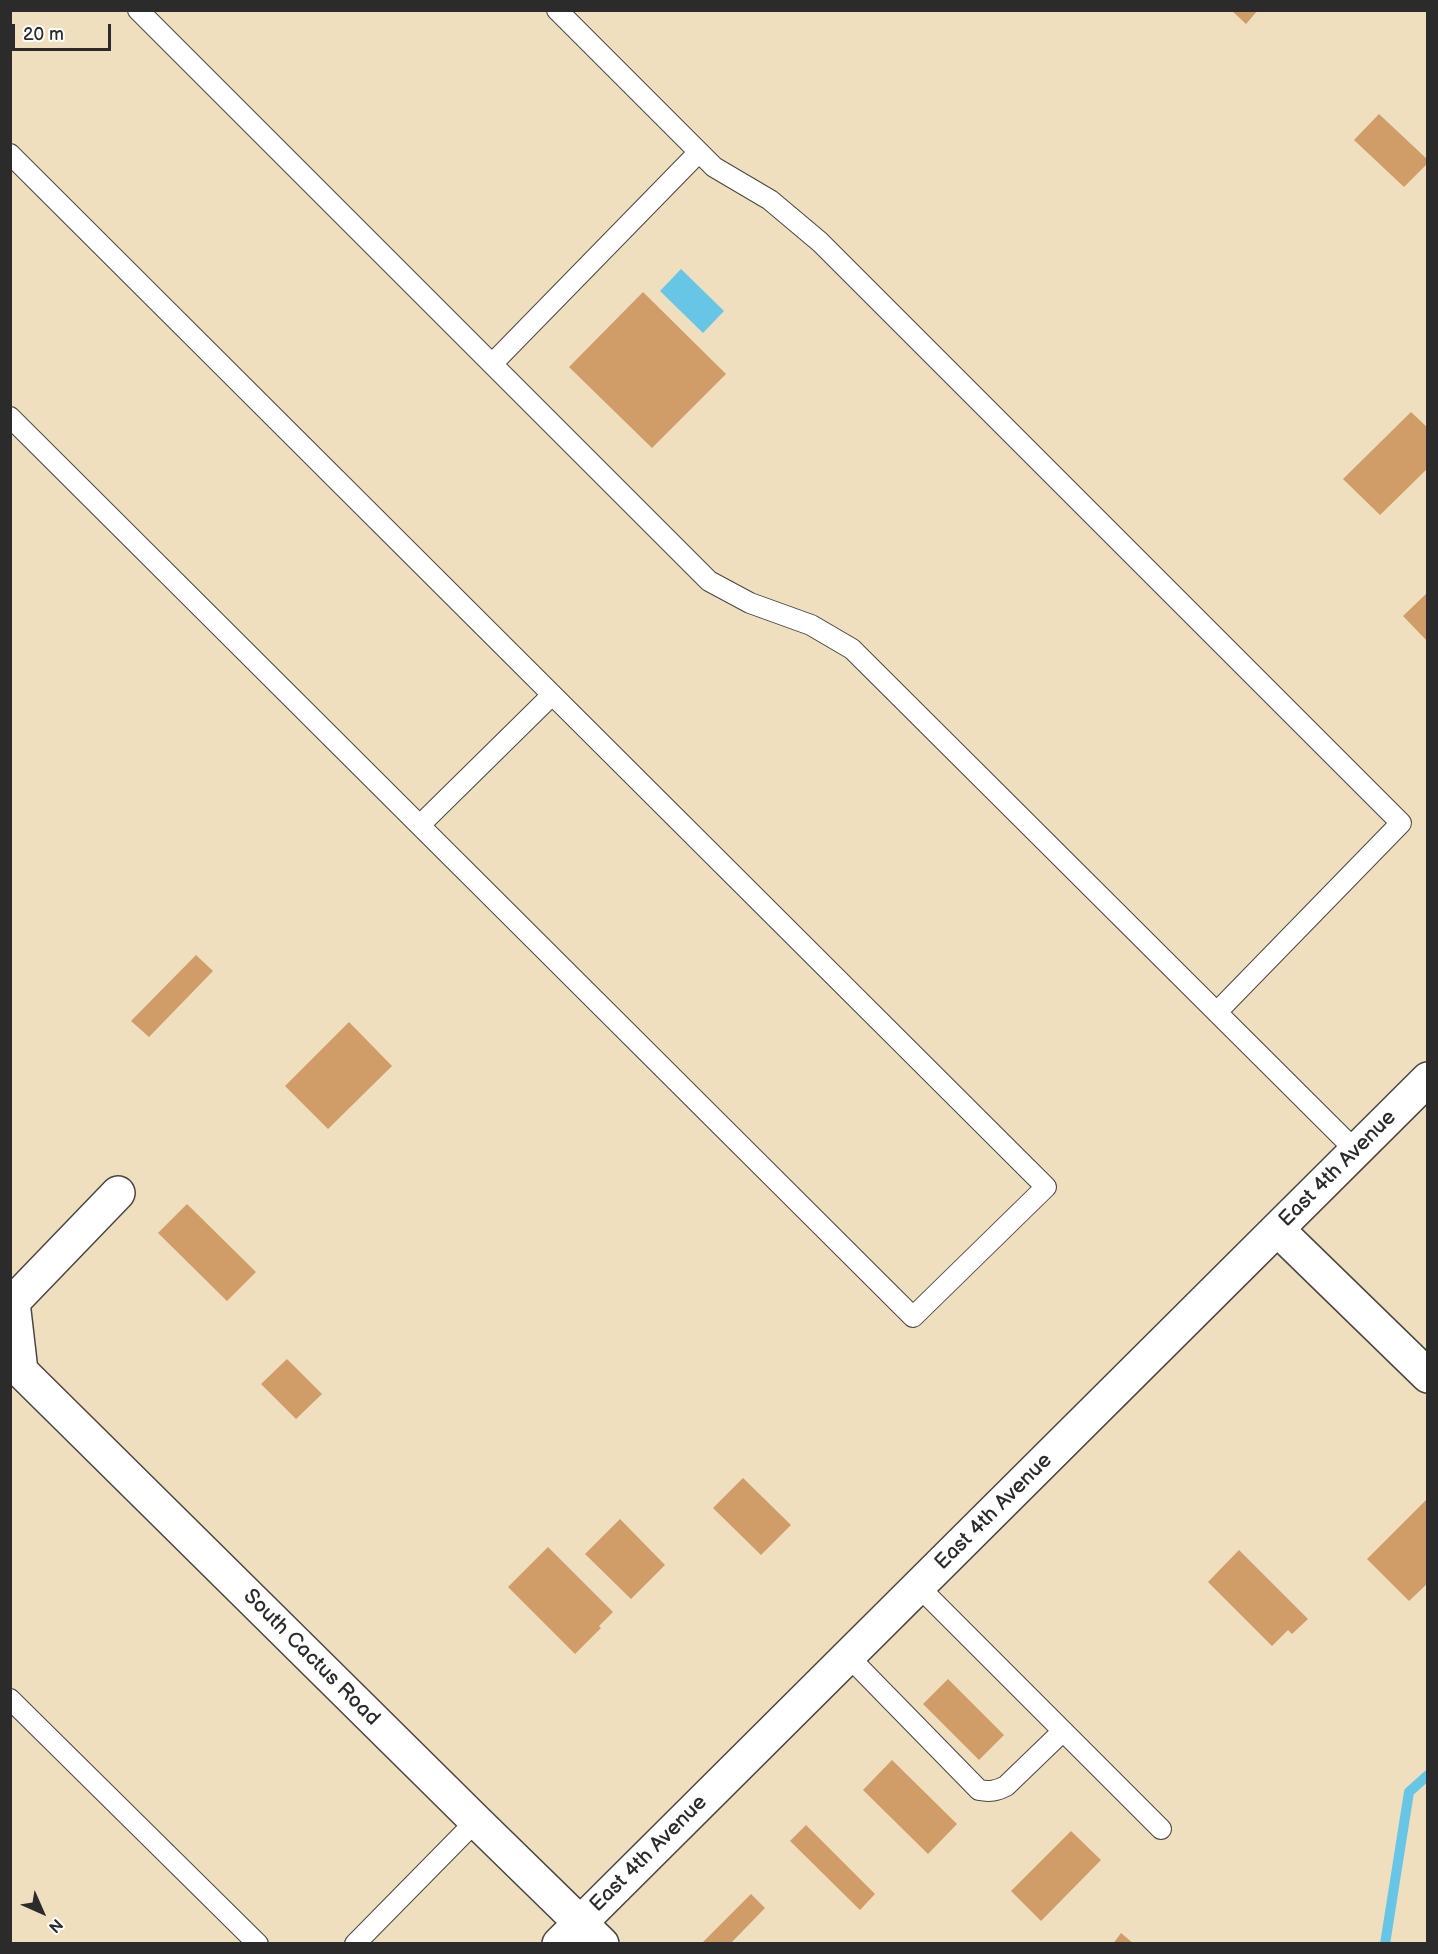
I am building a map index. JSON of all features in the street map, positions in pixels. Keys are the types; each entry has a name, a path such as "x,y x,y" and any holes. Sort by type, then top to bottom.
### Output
{"street":[{"name":"East 4th Avenue","path":"581,1936 848,1656 1428,1079"},
{"path":"16,1373 13,1302 118,1193"},
{"path":"1278,1230 1428,1376"},
{"name":"South Cactus Road","path":"16,1373 476,1821 581,1936"}],"lane":[{"path":"138,10 710,581 750,603 812,625 852,649 1356,1151"},
{"path":"557,10 714,167 770,200 820,242 1401,823 1217,1012"},
{"path":"492,364 699,152"},
{"path":"10,154 1046,1187 913,1317 10,417"},
{"path":"420,825 552,695"},
{"path":"918,1586 1161,1829"},
{"path":"848,1656 979,1790 989,1792 1006,1786 1063,1731"},
{"path":"10,1699 258,1944"},
{"path":"355,1944 476,1821"}],"water":[{"path":"681,269 724,311 703,333 660,291"}],"building":[{"path":"1231,10 1258,10 1246,24"},
{"path":"1379,114 1428,160 1428,163 1404,187 1354,140"},
{"path":"643,292 726,374 652,448 569,367"},
{"path":"1411,412 1428,428 1428,468 1380,515 1343,479"},
{"path":"1428,592 1428,642 1403,616"},
{"path":"196,955 213,971 149,1037 131,1021"},
{"path":"349,1022 392,1066 328,1129 285,1086"},
{"path":"187,1204 256,1272 227,1301 158,1233"},
{"path":"287,1359 322,1394 296,1419 261,1384"},
{"path":"743,1478 791,1525 761,1555 713,1508"},
{"path":"1428,1498 1428,1583 1409,1601 1367,1559"},
{"path":"620,1519 665,1565 631,1599 585,1554"},
{"path":"548,1547 613,1612 599,1626 601,1628 575,1654 508,1587"},
{"path":"1239,1550 1308,1619 1292,1634 1288,1630 1272,1646 1208,1582"},
{"path":"948,1679 1004,1735 979,1760 923,1704"},
{"path":"892,1760 957,1824 928,1854 863,1790"},
{"path":"806,1825 875,1894 860,1910 790,1841"},
{"path":"1071,1831 1101,1860 1041,1921 1011,1891"},
{"path":"751,1894 765,1908 730,1944 701,1944"},
{"path":"1121,1933 1134,1944 1113,1944"}],"waterway":[{"path":"1385,1944 1409,1792 1428,1775"}]}
